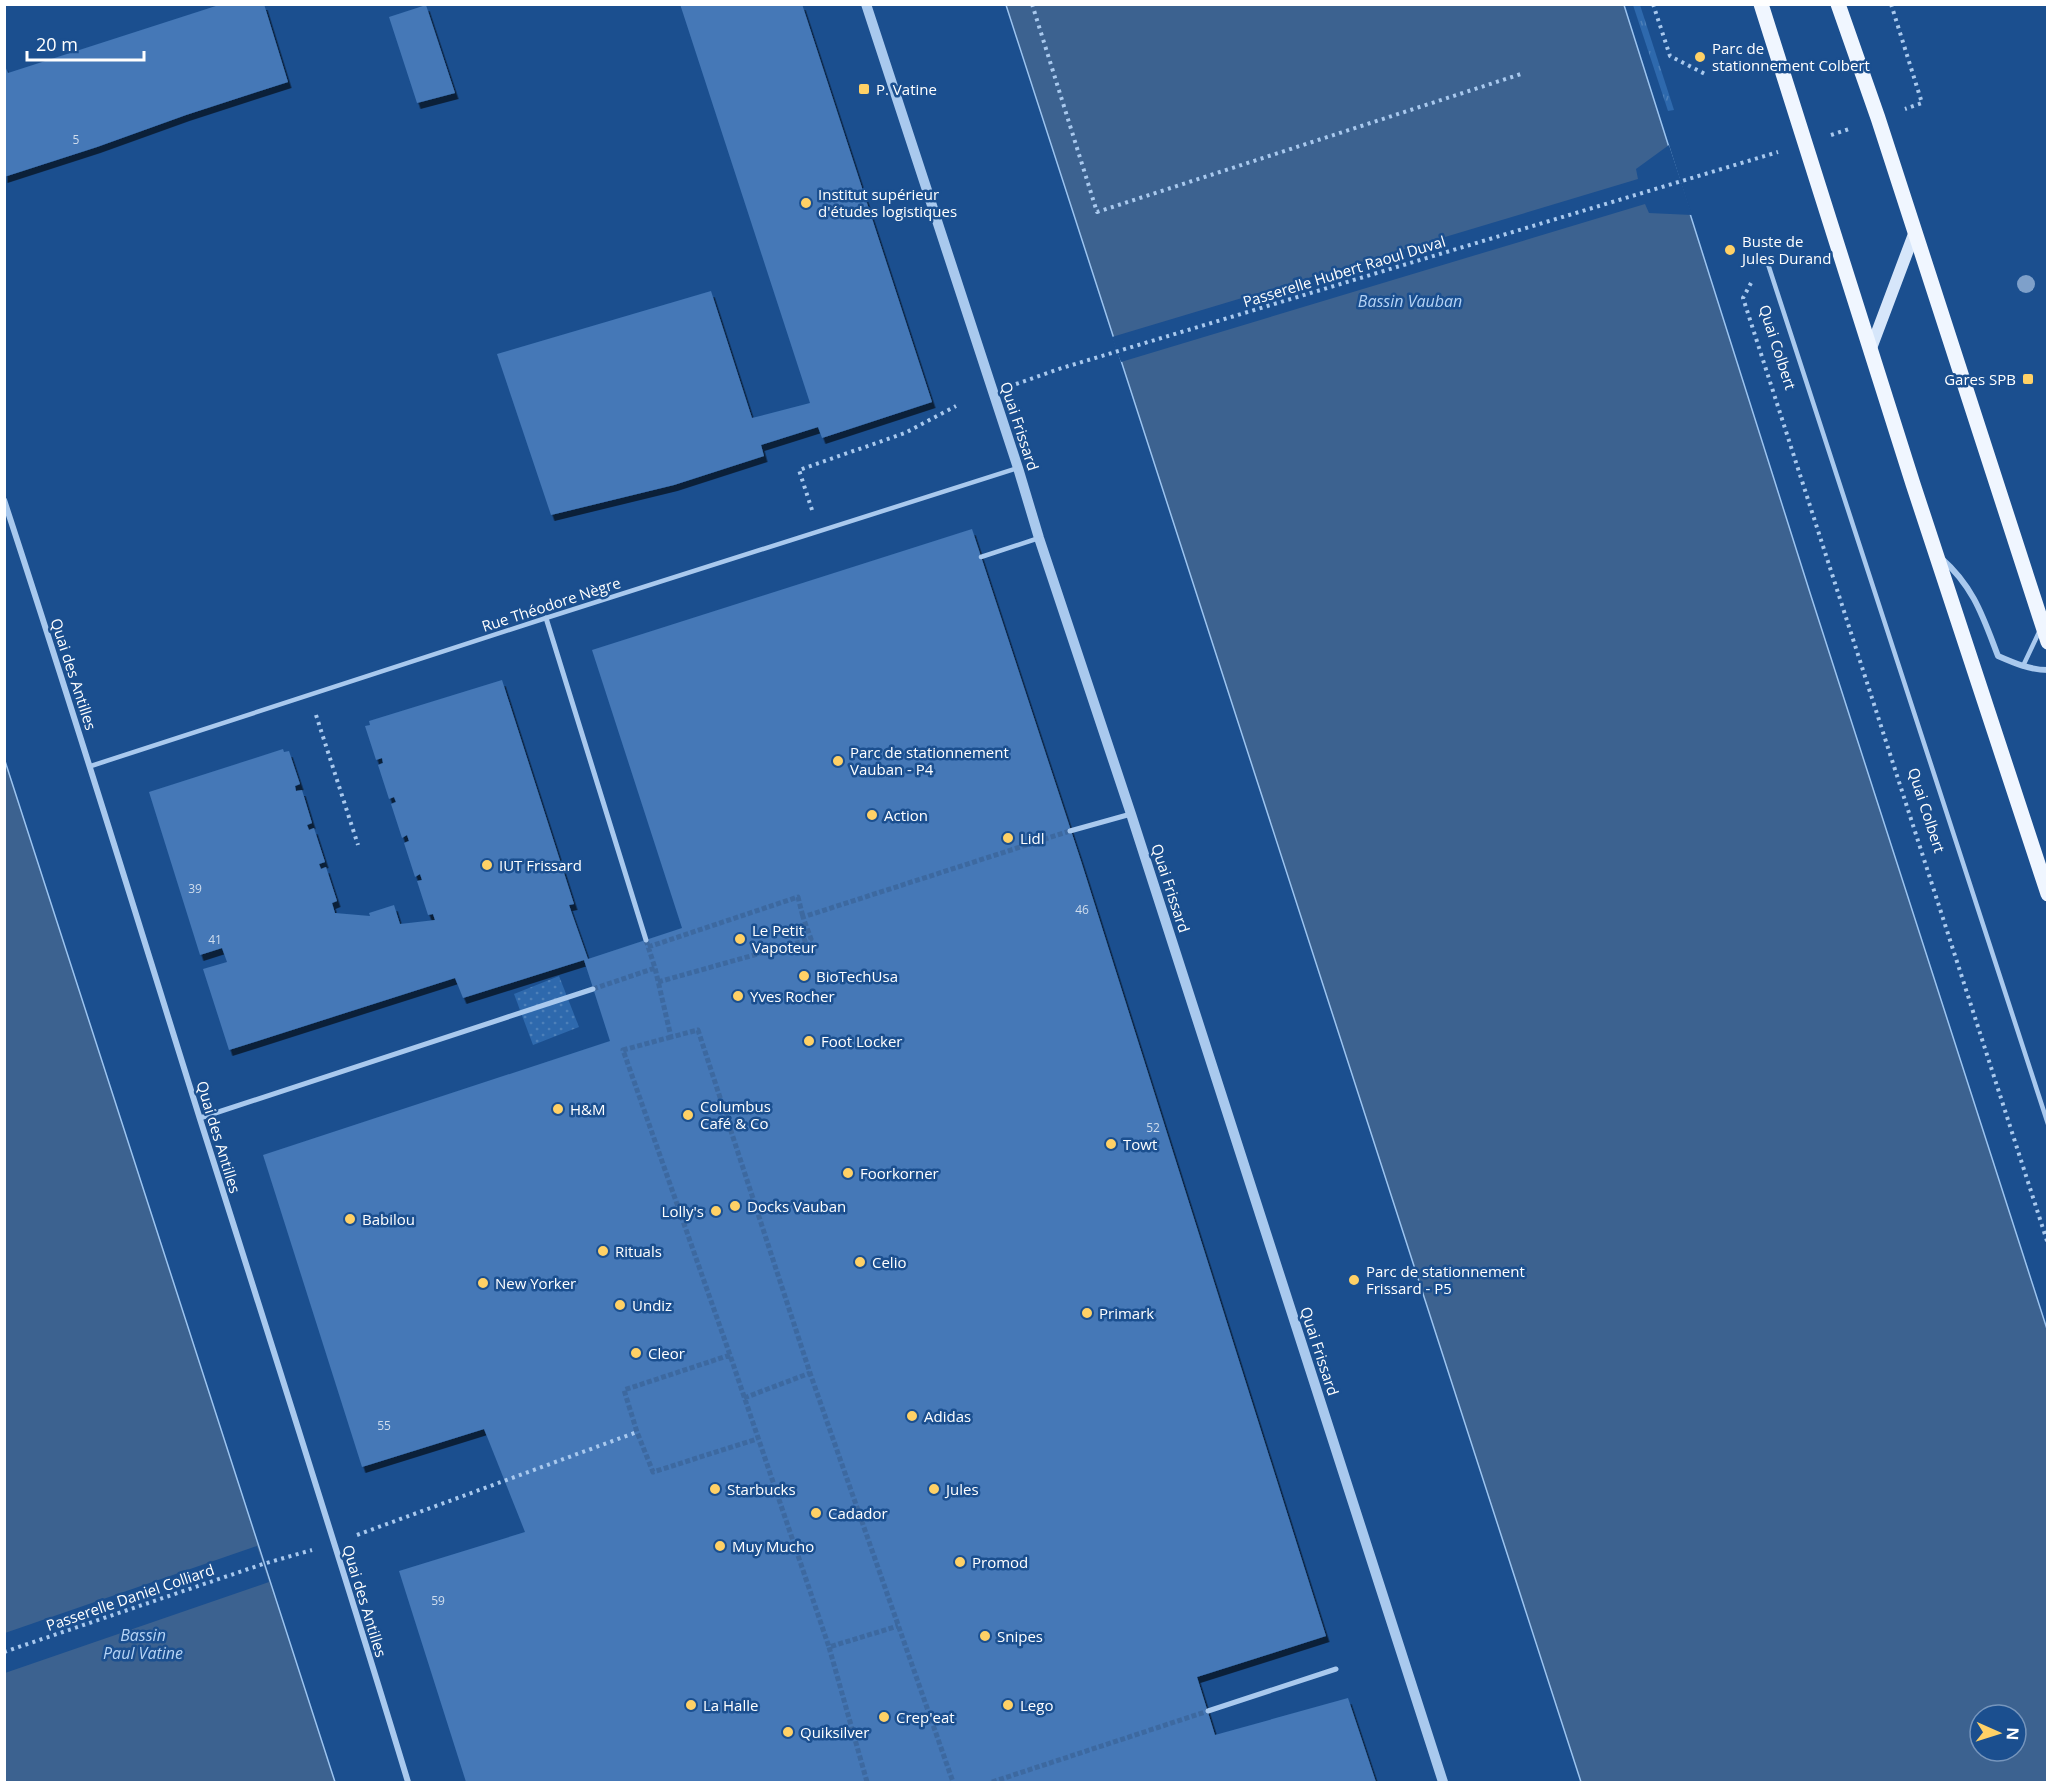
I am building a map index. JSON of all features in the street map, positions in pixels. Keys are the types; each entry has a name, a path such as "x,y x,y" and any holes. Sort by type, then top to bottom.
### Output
{"main road":[{"path":"1761,4 1870,351 2048,894"},
{"path":"1838,4 2046,626 2048,642"},
{"path":"1870,351 1914,234"}],"street":[{"name":"Quai Frissard","path":"866,4 1131,814 1443,1782"},
{"name":"Quai des Antilles","path":"4,500 91,766 408,1782"},
{"path":"1936,554 1958,574 1978,606 1998,656 2023,666 2048,670"},
{"path":"546,618 646,940"},
{"path":"1070,831 1131,814"},
{"path":"200,1118 593,989"},
{"path":"1208,1711 1336,1669"}],"lane":[{"name":"Quai Colbert","path":"1767,261 2048,1124"},
{"name":"Rue Théodore Nègre","path":"91,766 1018,468"},
{"path":"981,557 1039,538"},
{"path":"2023,666 2046,626"}],"path":[{"path":"1032,4 1097,212 1521,74"},
{"path":"1653,4 1670,56 1707,75"},
{"path":"1891,4 1922,103"},
{"name":"Passerelle Hubert Raoul Duval","path":"1014,384 1806,144 1878,118"},
{"name":"Quai Colbert","path":"1767,261 1756,273 1743,298 2048,1244"},
{"path":"819,531 799,470 905,433 956,406"},
{"path":"310,694 358,845"},
{"name":"Passerelle Daniel Colliard","path":"4,1652 263,1564 335,1544 637,1432"}],"green space":[{"path":"1633,5 1640,5 1674,110 1668,111"},
{"path":"559,976 579,1027 533,1045 514,994"}],"water":[{"name":"Bassin Vauban","path":"1006,5 1624,5 2047,1329 2047,1782 1581,1782"},
{"name":"Bassin Paul Vatine","path":"5,761 335,1782 5,1782"}],"pier":[{"path":"1669,145 1692,215 1649,213 1645,204 1121,362 1117,352 1112,337 1638,179 1636,169"},
{"path":"257,1546 269,1582 5,1673 5,1633"}],"building":[{"path":"222,4 264,4 288,82 4,177 4,64 8,73"},
{"path":"680,4 802,4 932,402 822,438 818,427 761,445 764,456 674,485 551,515 497,354 711,291 752,418 810,403"},
{"path":"426,5 455,93 417,103 389,17"},
{"name":"Docks Vauban","path":"972,529 1081,861 1326,1636 1197,1677 1215,1735 1348,1698 1376,1782 466,1782 399,1571 525,1532 484,1429 362,1467 263,1155 610,1041 584,960 463,998 455,978 229,1050 203,969 227,962 222,948 200,955 149,792 283,749 284,752 289,751 300,784 295,786 296,791 302,790 312,823 307,825 309,830 314,828 325,862 319,864 321,869 326,867 337,901 332,903 335,913 370,916 369,913 394,905 400,924 435,920 433,914 428,915 417,881 422,880 420,874 415,877 404,843 409,841 407,835 402,838 391,804 396,802 394,797 389,799 378,765 383,763 382,758 376,760 365,726 370,725 369,721 502,680 574,904 569,905 588,959 682,928 592,650"}],"tunnel":[{"path":"658,982 811,939 803,917 1070,831"},
{"path":"648,947 798,897 803,917"},
{"path":"646,940 671,1037 698,1030 810,1373 953,1782"},
{"path":"593,989 655,968"},
{"path":"671,1037 623,1050 829,1647"},
{"path":"730,1355 624,1390 637,1432 653,1472 757,1439"},
{"path":"744,1398 810,1373"},
{"path":"867,1782 829,1647 898,1626"},
{"path":"992,1782 1208,1711"}],"place":[{"name":"Parc de stationnement Colbert","path":"1700,57"},
{"name":"P. Vatine","path":"864,89"},
{"name":"Institut supérieur d'études logistiques","path":"806,203"},
{"name":"Buste de Jules Durand","path":"1730,250"},
{"name":"Gares SPB","path":"2028,379"},
{"name":"Parc de stationnement Vauban - P4","path":"838,761"},
{"name":"Action","path":"872,815"},
{"name":"Lidl","path":"1008,838"},
{"name":"IUT Frissard","path":"487,865"},
{"name":"Le Petit Vapoteur","path":"740,939"},
{"name":"BioTechUsa","path":"804,976"},
{"name":"Yves Rocher","path":"738,996"},
{"name":"Foot Locker","path":"809,1041"},
{"name":"H&M","path":"558,1109"},
{"name":"Columbus Café & Co","path":"688,1115"},
{"name":"Towt","path":"1111,1144"},
{"name":"Foorkorner","path":"848,1173"},
{"name":"Docks Vauban","path":"735,1206"},
{"name":"Lolly's","path":"716,1211"},
{"name":"Babilou","path":"350,1219"},
{"name":"Rituals","path":"603,1251"},
{"name":"Celio","path":"860,1262"},
{"name":"Parc de stationnement Frissard - P5","path":"1354,1280"},
{"name":"New Yorker","path":"483,1283"},
{"name":"Undiz","path":"620,1305"},
{"name":"Primark","path":"1087,1313"},
{"name":"Cleor","path":"636,1353"},
{"name":"Adidas","path":"912,1416"},
{"name":"Starbucks","path":"715,1489"},
{"name":"Jules","path":"934,1489"},
{"name":"Cadador","path":"816,1513"},
{"name":"Muy Mucho","path":"720,1546"},
{"name":"Promod","path":"960,1562"},
{"name":"Snipes","path":"985,1636"},
{"name":"La Halle","path":"691,1705"},
{"name":"Lego","path":"1008,1705"},
{"name":"Crep'eat","path":"884,1717"},
{"name":"Quiksilver","path":"788,1732"}]}
